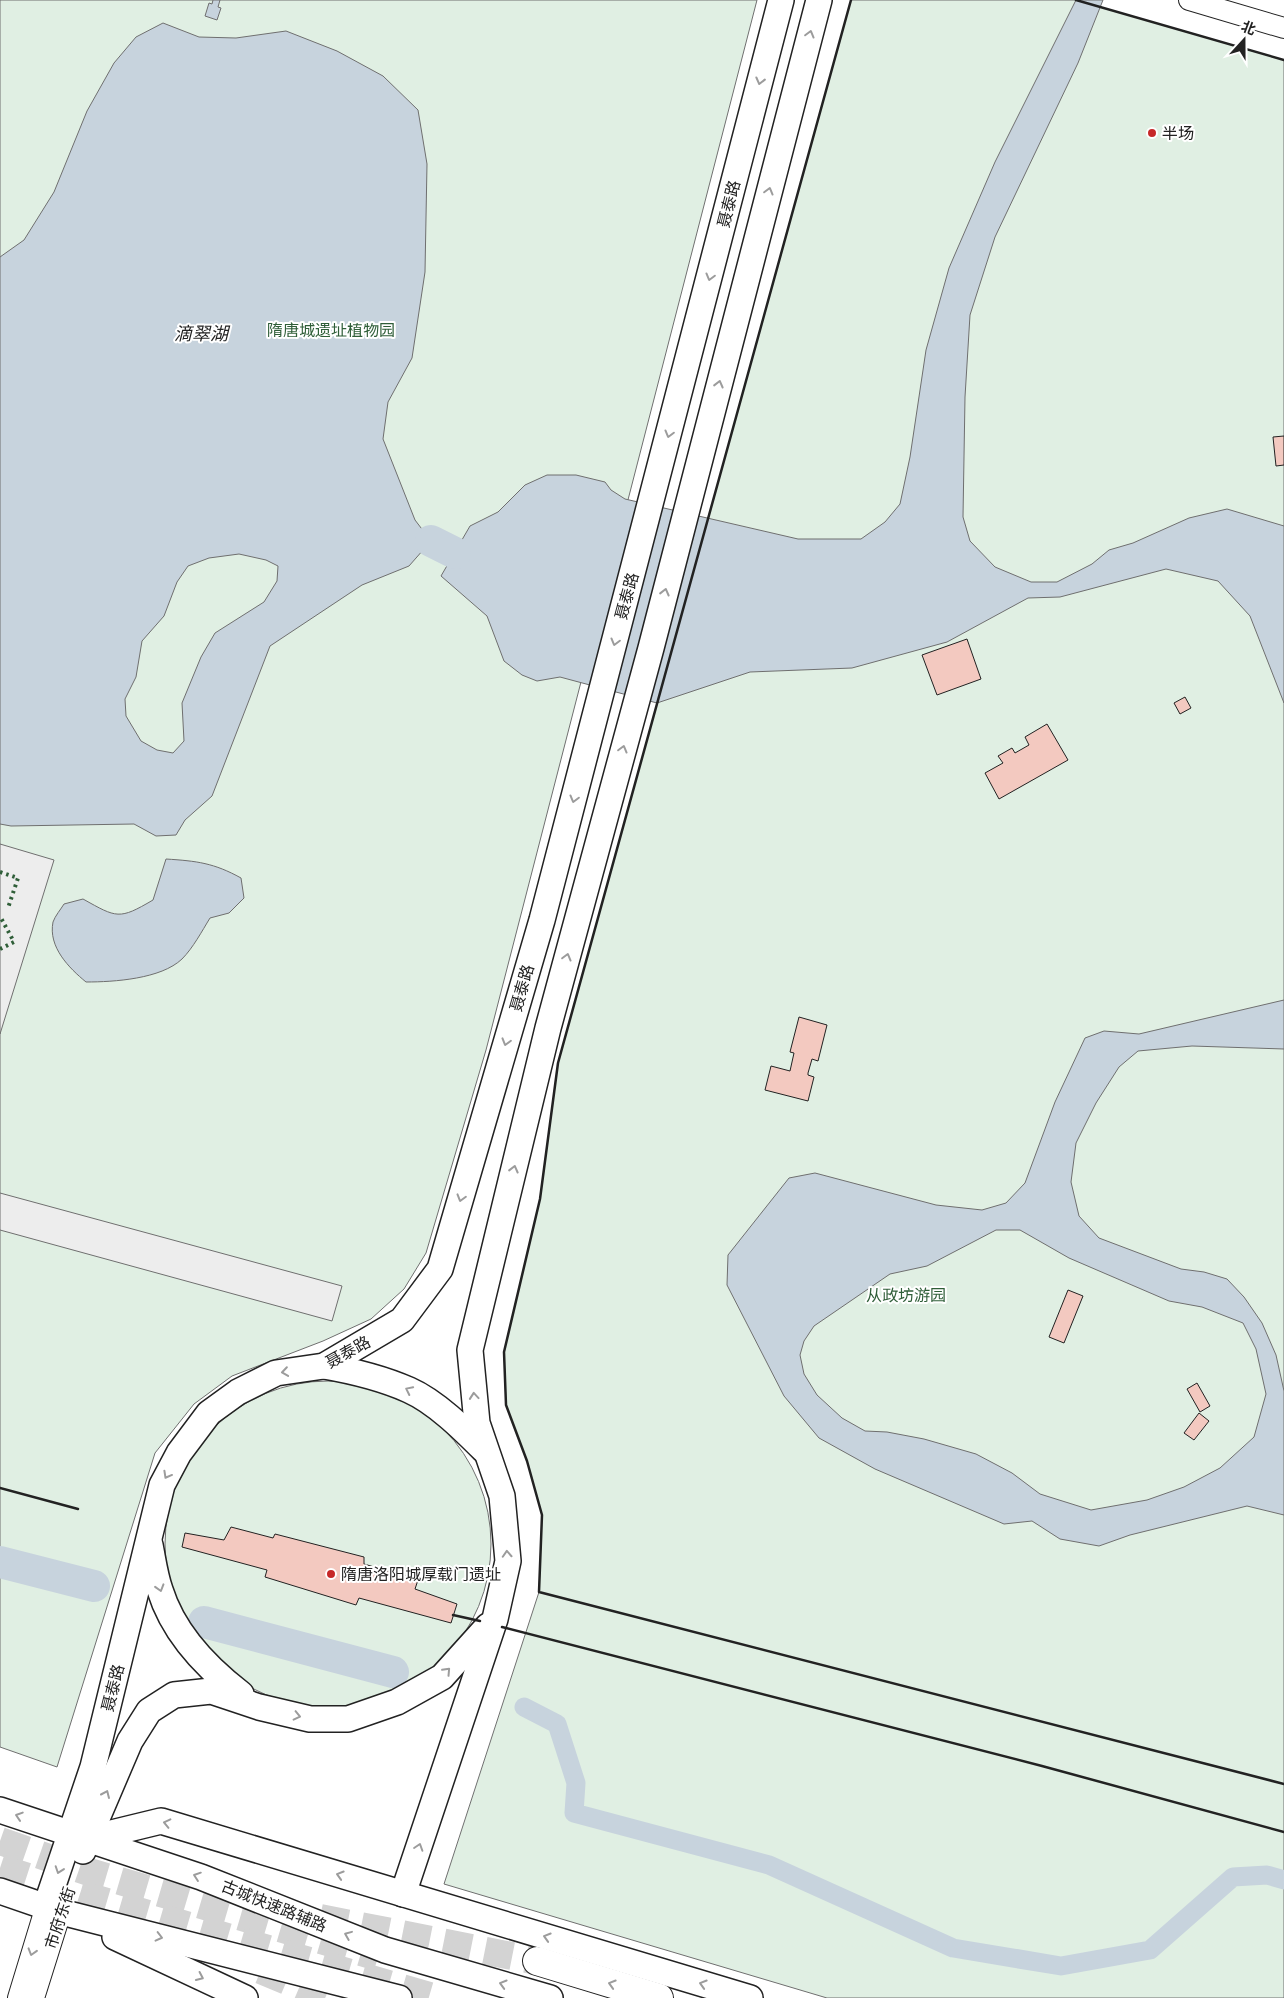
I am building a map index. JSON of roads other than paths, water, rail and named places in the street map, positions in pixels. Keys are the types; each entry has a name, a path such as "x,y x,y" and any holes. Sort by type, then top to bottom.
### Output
{"highway":[{"path":"537,1961 659,1998"}],"main road":[{"name":"聂泰路","path":"79,1836 93,1767 162,1485 179,1453 208,1413 238,1392 276,1373 324,1366 402,1320 440,1269 555,872 781,0"},
{"path":"403,1894 495,1619 508,1561 502,1496 477,1423 470,1350 554,1004 650,648 819,0"},
{"path":"324,1366 360,1372 411,1390 453,1420 487,1453"},
{"path":"148,1540 160,1591 181,1631 215,1674 259,1707"},
{"path":"79,1836 130,1741 149,1711 174,1695 211,1690 259,1707 310,1719 348,1719 397,1702 442,1677 495,1619"},
{"name":"古城快速路辅路","path":"0,1810 201,1877 385,1950 550,1998"},
{"path":"79,1836 161,1821 750,1998"},
{"name":"市府东街","path":"54,1909 79,1836"},
{"path":"0,1891 54,1909 399,1998"},
{"path":"54,1909 245,1998"}],"street":[{"path":"1189,0 1277,26"},
{"name":"市府东街","path":"18,1998 54,1909"},
{"name":"市府东街","path":"34,1998 54,1909"}],"water":[{"path":"213,0 220,0 218,7 221,8 217,20 205,16 209,3 212,4"},
{"path":"1076,0 1103,0 1078,63 995,237 970,315 965,397 963,517 970,541 995,567 1031,582 1057,582 1092,564 1109,550 1133,543 1189,518 1227,509 1284,526 1284,703 1250,616 1218,581 1166,569 1060,597 1028,598 947,642 852,668 750,672 657,703 560,677 537,681 522,675 504,661 487,616 441,576 470,526 498,512 525,485 547,475 576,475 605,482 611,490 625,499 798,539 861,539 885,522 900,504 910,457 926,350 949,268 995,162"},
{"name":"滴翠湖","path":"163,23 199,37 236,38 286,31 337,51 383,76 418,110 427,164 425,272 412,358 388,402 383,439 415,520 431,541 409,566 362,585 270,646 212,796 185,820 176,835 156,836 134,824 11,826 0,824 0,257 24,240 54,192 87,111 114,63 136,37","holes":["239,554 266,560 278,566 277,581 264,602 215,633 201,657 182,703 184,741 173,753 157,750 141,741 126,716 125,699 136,677 142,641 164,616 177,582 188,566 209,558"]},
{"path":"166,859 205,864 222,869 241,878 244,898 229,913 210,918 190,950 173,966 137,978 86,982 61,956 54,940 53,922 64,904 83,899 111,913 118,914 132,911 153,900"},
{"path":"1284,1000 1284,1049 1192,1046 1138,1051 1119,1067 1096,1103 1076,1143 1071,1182 1079,1216 1099,1238 1181,1269 1204,1272 1227,1279 1244,1297 1262,1323 1276,1355 1284,1391 1284,1515 1247,1506 1130,1535 1099,1546 1060,1539 1032,1521 1004,1524 875,1469 819,1438 784,1396 727,1285 728,1255 789,1178 815,1173 936,1205 982,1210 1006,1203 1025,1183 1055,1102 1085,1038 1104,1031 1139,1034","holes":["996,1230 1020,1230 1069,1258 1169,1301 1202,1307 1243,1323 1256,1349 1266,1394 1254,1437 1220,1468 1184,1487 1147,1500 1091,1510 1040,1494 1012,1473 976,1454 924,1439 887,1432 865,1431 842,1418 817,1395 804,1374 800,1355 804,1341 814,1326 890,1274 927,1266"]}],"waterway":[{"path":"431,541 455,553"},
{"path":"0,1562 94,1586"},
{"path":"204,1622 393,1672"},
{"path":"524,1707 557,1724 576,1783 574,1813 769,1865 953,1948 1061,1966 1150,1950 1233,1877 1267,1875 1284,1880"}],"tunnel":[{"path":"0,1841 86,1871 378,1957"},
{"path":"0,1868 80,1894 436,1998"},
{"path":"320,1918 537,1961"},
{"path":"261,1970 327,1998"}],"place":[{"name":"半场","path":"1152,133"},
{"name":"隋唐洛阳城厚载门遗址","path":"331,1574"}],"park label":[{"name":"隋唐城遗址植物园","path":"331,330"},
{"name":"从政坊游园","path":"906,1295"}]}
